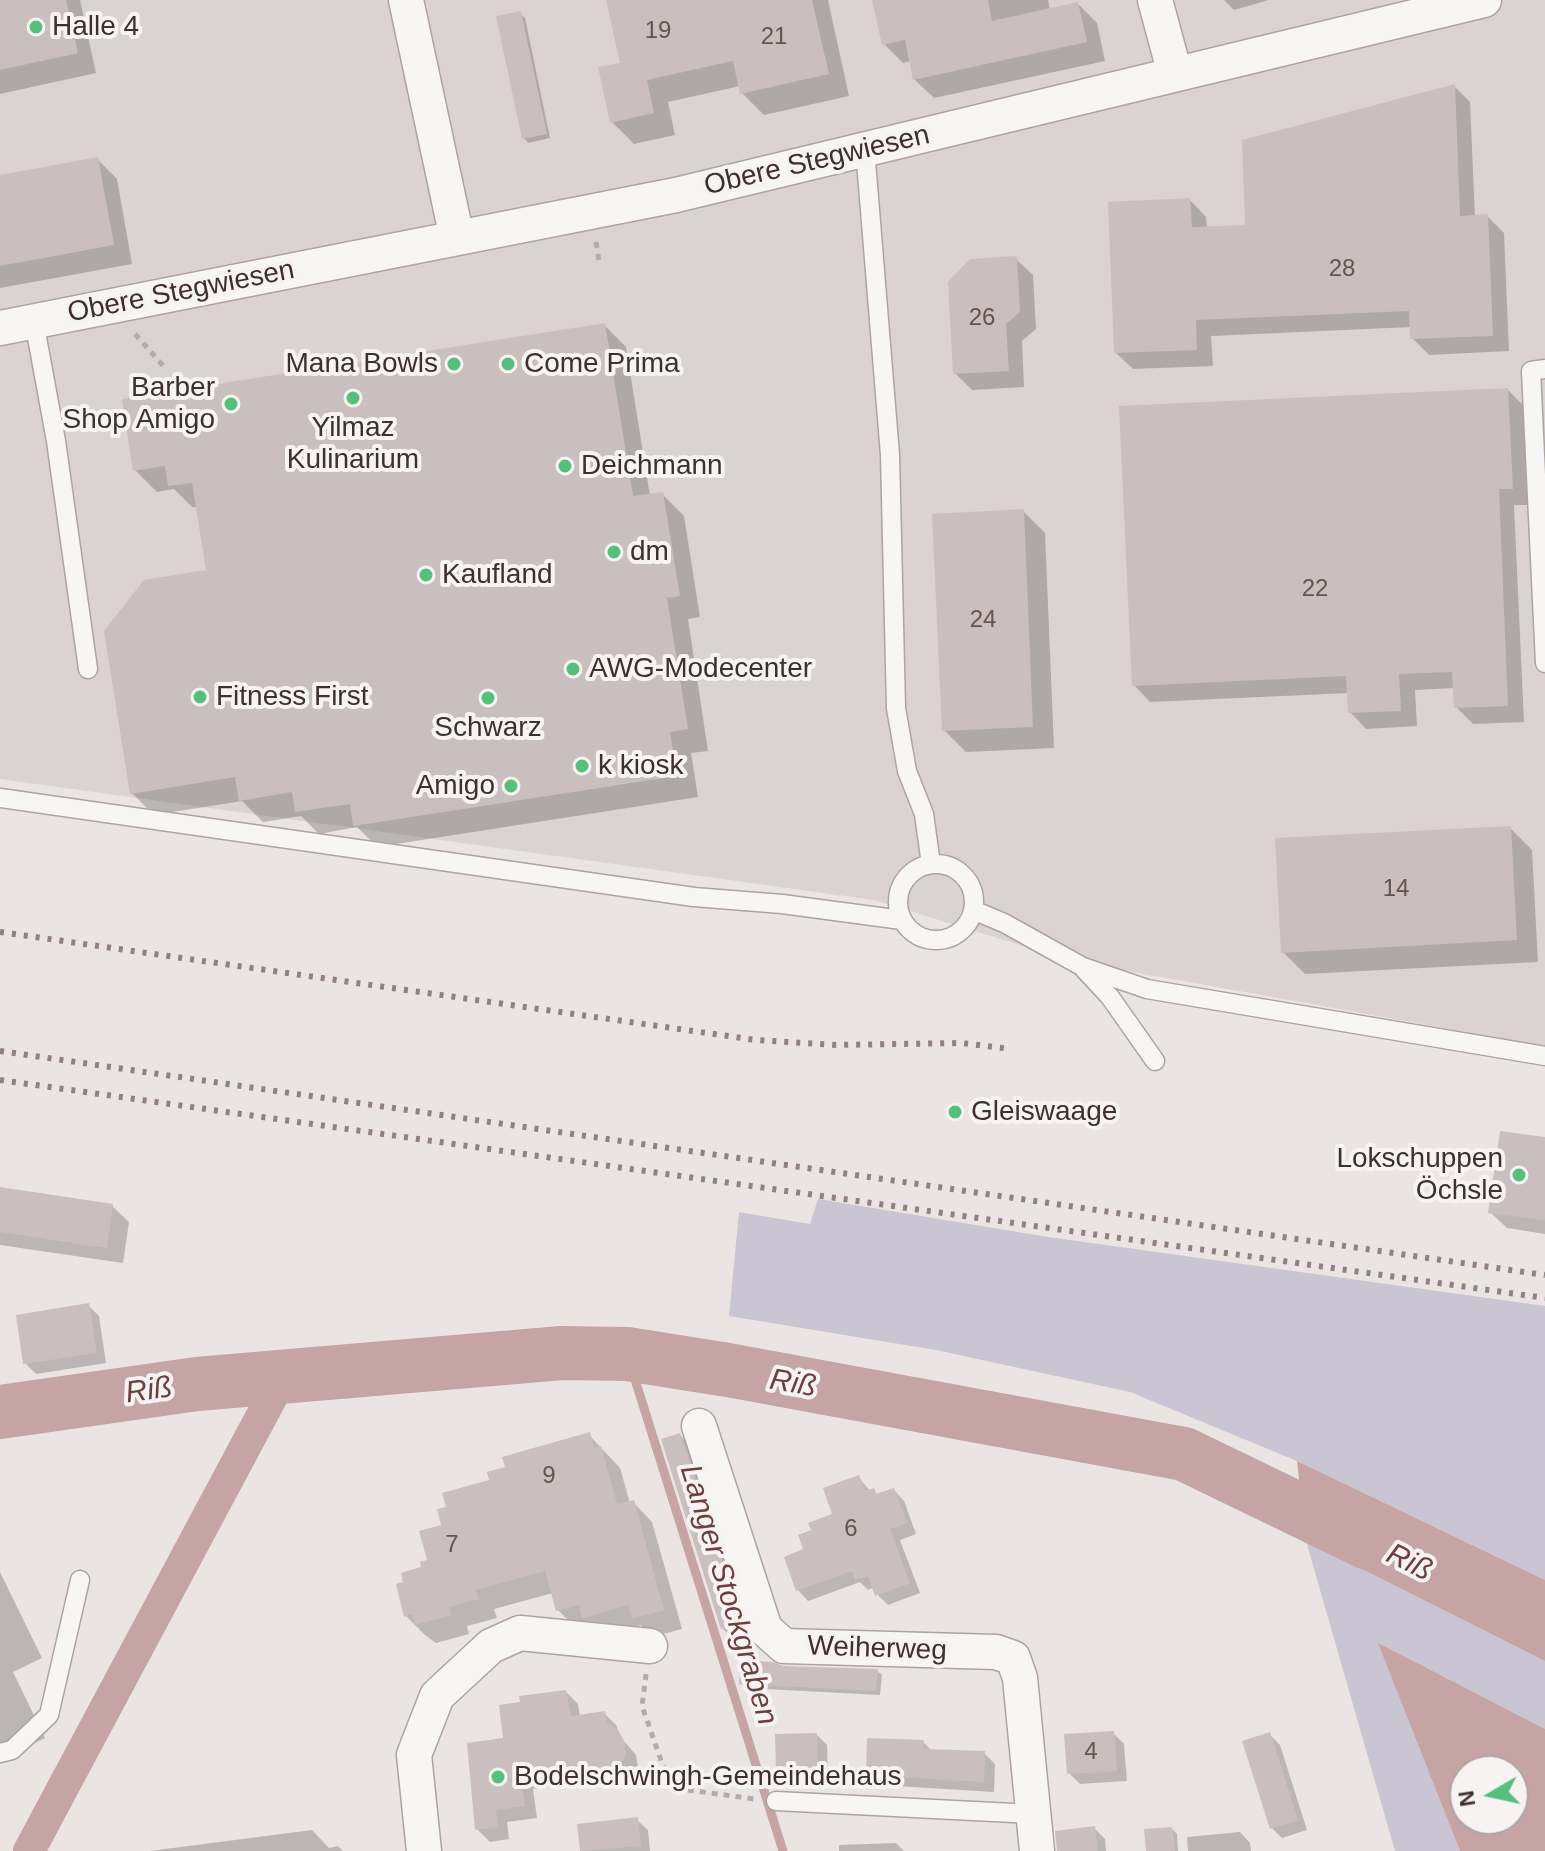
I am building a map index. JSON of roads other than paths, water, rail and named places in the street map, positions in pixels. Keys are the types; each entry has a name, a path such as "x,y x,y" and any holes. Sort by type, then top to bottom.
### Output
{"street":[{"path":"406,0 457,238"},
{"path":"1155,0 1175,74"},
{"name":"Obere Stegwiesen","path":"0,328 676,195 1484,0"},
{"name":"Weiherweg","path":"699,1426 765,1629 784,1646 996,1652 1013,1658 1020,1678 1037,1851"},
{"path":"424,1851 414,1755 437,1696 491,1646 520,1633 650,1646"}],"lane":[{"path":"865,149 890,455 896,708 907,771 924,814 931,864"},
{"path":"34,321 56,441 88,669"},
{"path":"1545,369 1531,371 1545,663"},
{"path":"0,798 694,897 782,904 902,920"},
{"path":"931,864 949,865 964,875 973,891 973,910 966,927 950,937 932,940 914,934 902,920 898,896 909,874 931,864"},
{"path":"973,910 1004,923 1083,967 1147,989 1545,1056"},
{"path":"1083,967 1110,997 1155,1061"},
{"path":"0,1753 12,1750 49,1715 80,1580"},
{"path":"776,1801 1033,1814"}],"water":[{"path":"1297,1461 1545,1580 1545,1661 1306,1541"},
{"path":"1378,1643 1545,1729 1545,1851 1460,1851 1454,1835 1529,1835 1529,1755 1449,1755 1449,1823"}],"waterway":[{"name":"Riß","path":"0,1412 197,1384 562,1353 627,1354 1184,1454 1368,1543"},
{"name":"Langer Stockgraben","path":"627,1354 783,1851"},
{"path":"29,1851 283,1376"}],"railway":[{"path":"0,932 756,1040 836,1045 961,1043 1011,1049"},
{"path":"0,1051 1545,1275"},
{"path":"0,1080 1545,1298"}],"place":[{"name":"Halle 4","path":"36,27"},
{"name":"Mana Bowls","path":"454,364"},
{"name":"Come Prima","path":"508,364"},
{"name":"Yilmaz Kulinarium","path":"353,398"},
{"name":"Barber Shop Amigo","path":"231,404"},
{"name":"Deichmann","path":"565,466"},
{"name":"dm","path":"614,552"},
{"name":"Kaufland","path":"426,575"},
{"name":"AWG-Modecenter","path":"573,669"},
{"name":"Fitness First","path":"200,697"},
{"name":"Schwarz","path":"488,698"},
{"name":"k kiosk","path":"582,766"},
{"name":"Amigo","path":"511,786"},
{"name":"Gleiswaage","path":"955,1112"},
{"name":"Lokschuppen Öchsle","path":"1519,1175"},
{"name":"Bodelschwingh-Gemeindehaus","path":"498,1777"}]}
